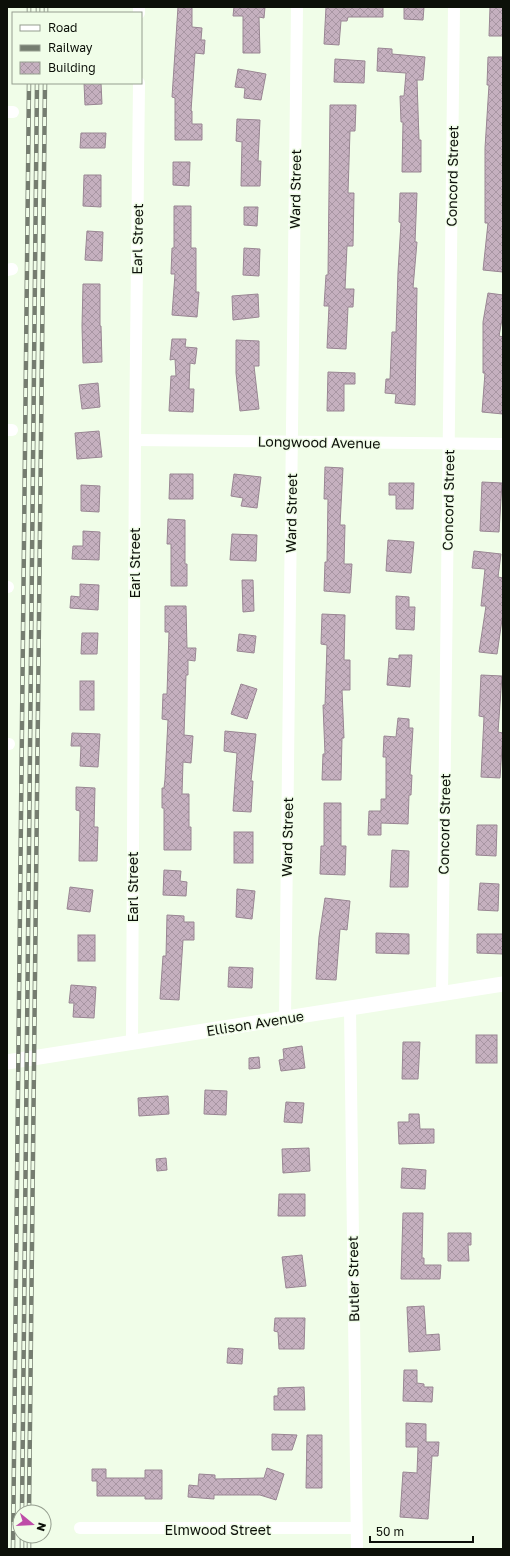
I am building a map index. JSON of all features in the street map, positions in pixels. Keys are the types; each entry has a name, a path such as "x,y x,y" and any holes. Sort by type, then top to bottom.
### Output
{"street":[{"name":"Ward Street","path":"285,1018 297,7"},
{"name":"Concord Street","path":"442,994 454,7"},
{"name":"Earl Street","path":"132,1043 138,84"},
{"name":"Longwood Avenue","path":"135,440 503,444"},
{"name":"Ellison Avenue","path":"7,1062 503,984"},
{"name":"Butler Street","path":"350,1008 357,1549"},
{"name":"Elmwood Street","path":"80,1528 356,1528"}],"building":[{"path":"178,7 192,7 192,27 202,28 201,40 205,40 204,54 195,53 191,111 192,124 202,124 202,140 175,140 175,98 172,97"},
{"path":"234,7 265,7 264,18 259,17 260,53 243,53 243,16 233,16"},
{"path":"326,7 383,7 383,17 348,17 347,21 341,21 339,45 324,44"},
{"path":"404,7 424,7 423,20 404,19"},
{"path":"490,7 503,7 503,36 489,36"},
{"path":"378,48 392,49 392,54 425,57 423,80 417,80 419,140 421,140 421,172 402,172 403,122 401,122 400,96 404,96 406,73 377,71"},
{"path":"488,57 503,57 503,272 483,270 488,223 485,223 485,148 489,85 487,85"},
{"path":"335,59 365,61 364,83 334,82"},
{"path":"238,69 266,74 261,100 244,98 245,88 235,87"},
{"path":"84,84 101,84 102,104 85,105"},
{"path":"330,105 356,105 355,131 350,131 348,193 354,193 353,246 347,246 345,289 354,289 353,307 348,307 346,349 327,348 329,306 324,306 326,275 328,275"},
{"path":"237,119 260,120 258,161 261,161 260,186 241,186 242,142 236,141"},
{"path":"81,133 106,133 105,148 80,148"},
{"path":"173,162 190,162 189,186 173,185"},
{"path":"84,175 101,175 101,207 83,206"},
{"path":"400,193 417,193 415,242 417,242 413,288 417,288 415,405 395,403 396,394 385,393 386,379 390,379 392,332 396,332 401,223 399,222"},
{"path":"174,206 191,206 191,248 196,248 196,292 199,292 197,317 172,315 175,274 171,274 172,248 174,248"},
{"path":"244,207 258,207 257,226 244,225"},
{"path":"87,231 103,232 102,261 85,260"},
{"path":"244,248 260,249 259,276 243,275"},
{"path":"83,284 100,284 102,362 83,363"},
{"path":"488,293 503,295 503,314 499,336 503,337 503,414 482,412 485,373 483,373 483,322"},
{"path":"258,294 259,317 233,320 232,296"},
{"path":"172,339 186,339 185,347 197,348 195,364 190,363 189,389 194,389 193,412 169,411 171,376 176,376 175,359 170,360"},
{"path":"236,340 259,341 259,366 254,366 259,409 240,411 236,373"},
{"path":"328,372 355,373 355,384 344,384 344,411 327,411"},
{"path":"98,383 100,407 82,409 79,385"},
{"path":"99,431 102,457 77,459 75,433"},
{"path":"325,467 343,468 340,525 345,525 344,564 352,564 350,593 324,591 325,562 327,562 328,499 324,499"},
{"path":"170,474 193,474 193,499 169,499"},
{"path":"234,474 261,477 257,508 241,506 243,498 231,496"},
{"path":"482,482 502,483 499,532 480,531"},
{"path":"389,483 414,483 413,509 396,509 396,495 389,495"},
{"path":"81,485 100,486 99,512 81,511"},
{"path":"168,519 185,520 185,564 187,564 187,586 171,586 171,544 167,544"},
{"path":"83,531 100,532 99,560 72,559 73,546 83,546"},
{"path":"232,534 257,535 256,561 230,560"},
{"path":"388,540 414,542 411,573 386,571"},
{"path":"474,551 501,554 498,577 503,578 503,613 497,654 479,652 486,606 481,606 485,569 472,568"},
{"path":"242,580 253,580 254,611 243,612"},
{"path":"80,584 99,585 98,610 70,608 71,596 80,597"},
{"path":"396,596 409,597 409,607 415,607 414,630 396,629"},
{"path":"165,606 186,606 187,648 196,648 195,661 188,660 188,675 186,675 184,735 193,736 191,763 183,762 182,794 189,794 191,850 164,850 164,808 162,808 162,788 164,788 165,779 168,720 162,719 163,694 167,694 169,632 165,632"},
{"path":"322,614 345,615 344,660 350,660 350,690 342,690 344,738 342,738 341,780 322,780 323,754 325,754 323,705 325,705 327,645 321,644"},
{"path":"82,633 98,633 97,654 81,654"},
{"path":"239,634 256,636 254,653 237,651"},
{"path":"399,655 412,655 410,687 387,685 389,658 399,659"},
{"path":"481,675 502,676 498,732 503,733 500,778 481,777 484,717 479,716"},
{"path":"80,681 94,681 94,710 80,710"},
{"path":"241,684 257,689 247,719 231,714"},
{"path":"398,718 409,719 409,728 413,728 410,775 412,775 411,795 409,795 408,824 381,823 381,835 368,835 369,811 381,811 381,799 386,799 386,757 383,757 384,736 396,737"},
{"path":"225,731 256,734 251,781 253,781 251,812 233,811 237,753 224,751"},
{"path":"72,733 100,734 98,767 80,766 81,746 71,746"},
{"path":"76,787 95,788 94,827 98,827 97,861 79,861 80,811 76,810"},
{"path":"324,803 341,803 341,846 346,846 345,875 320,874 321,846 324,846"},
{"path":"477,825 497,825 496,856 476,855"},
{"path":"234,832 253,832 253,863 234,863"},
{"path":"392,850 409,851 408,887 390,887"},
{"path":"164,870 181,871 180,881 187,882 186,896 163,895"},
{"path":"480,883 499,884 498,911 478,910"},
{"path":"70,887 93,890 90,912 67,909"},
{"path":"237,889 255,891 252,919 236,917"},
{"path":"325,898 350,901 347,930 340,929 336,980 316,979 319,937"},
{"path":"167,915 184,916 184,922 194,922 194,940 183,940 179,1000 160,999 163,956 166,956"},
{"path":"376,933 409,934 409,954 376,953"},
{"path":"477,934 503,934 503,954 477,953"},
{"path":"78,935 95,935 95,961 78,961"},
{"path":"229,967 253,968 252,988 228,987"},
{"path":"71,985 96,987 94,1018 73,1017 74,1003 69,1003"},
{"path":"476,1035 497,1035 497,1063 476,1063"},
{"path":"403,1042 420,1042 418,1079 402,1079"},
{"path":"302,1046 305,1068 281,1071 279,1060 284,1059 283,1049"},
{"path":"259,1057 260,1068 249,1069 249,1058"},
{"path":"205,1090 227,1091 226,1115 204,1114"},
{"path":"168,1096 169,1114 139,1116 138,1098"},
{"path":"286,1102 304,1103 302,1123 284,1122"},
{"path":"409,1114 419,1114 420,1129 434,1129 434,1143 399,1144 398,1122 409,1122"},
{"path":"309,1148 310,1171 283,1173 282,1149"},
{"path":"166,1158 167,1170 157,1171 156,1159"},
{"path":"402,1168 426,1170 425,1189 401,1188"},
{"path":"279,1194 305,1194 305,1216 278,1216"},
{"path":"403,1213 423,1213 422,1258 424,1258 424,1265 441,1265 440,1279 401,1279"},
{"path":"448,1233 471,1233 471,1245 468,1245 469,1261 448,1261"},
{"path":"302,1255 306,1286 286,1288 282,1257"},
{"path":"424,1306 426,1335 439,1334 440,1350 409,1352 407,1307"},
{"path":"275,1318 305,1318 304,1349 279,1349 278,1332 274,1331"},
{"path":"228,1348 243,1349 242,1364 227,1363"},
{"path":"404,1370 417,1370 417,1383 424,1384 424,1387 433,1387 432,1402 403,1401"},
{"path":"304,1387 305,1410 274,1410 274,1396 278,1396 278,1388"},
{"path":"406,1423 426,1424 426,1442 439,1442 438,1456 432,1456 428,1519 400,1517 403,1472 417,1473 418,1447 406,1447"},
{"path":"272,1434 297,1435 292,1450 272,1450"},
{"path":"307,1435 322,1435 322,1488 306,1488"},
{"path":"267,1468 284,1474 276,1500 260,1495 214,1495 214,1499 188,1497 189,1485 198,1486 199,1474 215,1475 215,1479 264,1478"},
{"path":"92,1469 106,1469 106,1478 145,1478 145,1470 162,1470 162,1499 145,1499 145,1496 97,1496 97,1481 92,1481"}],"railway":[{"path":"29,7 29,12"},
{"path":"38,7 38,12"},
{"path":"46,7 46,12"},
{"path":"13,1549 29,84"},
{"path":"22,1504 37,84"},
{"path":"29,1504 45,84"},
{"path":"22,1544 22,1549"},
{"path":"29,1544 29,1549"}]}
